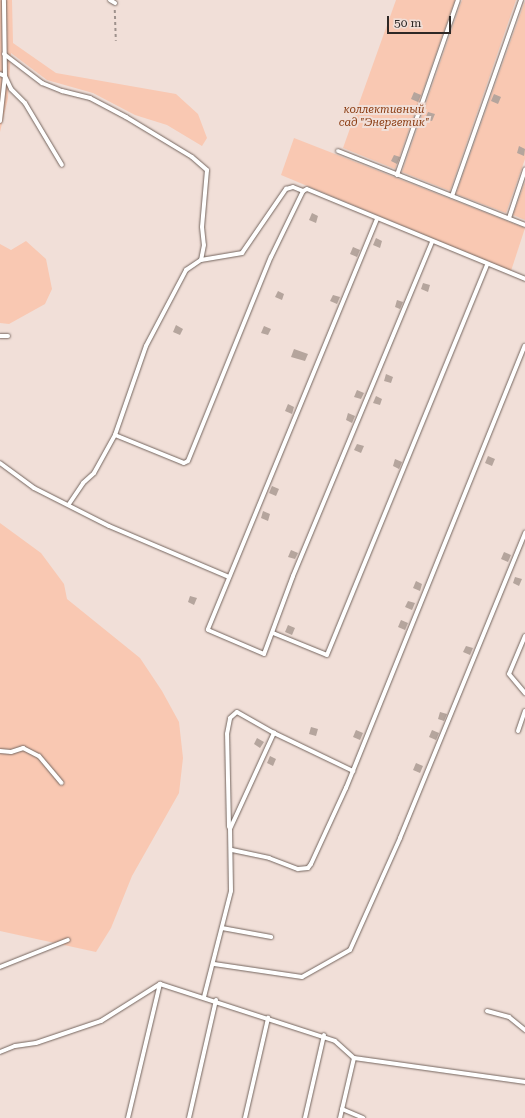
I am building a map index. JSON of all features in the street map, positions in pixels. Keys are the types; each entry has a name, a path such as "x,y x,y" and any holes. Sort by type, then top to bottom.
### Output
{"lane":[{"path":"0,121 5,76 4,0"},
{"path":"110,0 115,4"},
{"path":"398,175 458,0"},
{"path":"452,196 521,0"},
{"path":"4,54 42,83 62,91 90,98 114,110 192,157 207,170 202,227 204,245 201,260"},
{"path":"0,74 5,76 11,89 24,103 62,165"},
{"path":"338,151 525,225"},
{"path":"508,218 525,170"},
{"path":"69,504 83,483 94,473 115,435 154,330 186,270 201,260 242,253 286,189 293,187 303,191"},
{"path":"115,435 184,463 188,461 244,320 303,191 307,188 376,219 525,279"},
{"path":"376,219 208,630 264,654 293,576 432,242"},
{"path":"273,633 327,655 487,264"},
{"path":"0,336 8,336"},
{"path":"232,850 269,858 298,869 308,868 353,771 525,346"},
{"path":"0,463 34,488 69,504 109,526 229,576"},
{"path":"214,964 302,977 350,950 400,838 525,533"},
{"path":"525,636 509,674 525,693"},
{"path":"518,731 525,711"},
{"path":"204,997 214,964 231,891 232,850 227,734 230,718 237,712 274,733 353,771"},
{"path":"230,829 274,733"},
{"path":"0,750 11,752 23,748 39,756 62,783"},
{"path":"222,928 271,937"},
{"path":"0,967 68,940"},
{"path":"128,1118 160,984"},
{"path":"0,1052 15,1046 36,1043 101,1021 160,984 216,1000 324,1035 335,1041 354,1058 525,1082"},
{"path":"189,1118 216,1000"},
{"path":"487,1011 509,1018 525,1030"},
{"path":"246,1118 268,1018"},
{"path":"305,1118 324,1035"},
{"path":"340,1118 354,1058"},
{"path":"342,1108 363,1118"}],"path":[{"path":"115,4 116,42"}],"green space":[{"path":"0,0 12,0 13,43 56,73 176,94 198,114 207,138 202,146 167,125 135,115 93,93 47,80 11,53 8,98 0,132"},
{"name":"коллективный сад \"Энергетик\"","path":"396,0 455,0 395,169 343,148"},
{"name":"коллективный сад \"Энергетик\"","path":"462,0 516,0 450,191 402,172"},
{"path":"525,1 525,159 506,213 456,194"},
{"path":"294,138 525,228 511,271 281,175"},
{"path":"525,182 525,220 513,215"},
{"path":"26,241 46,259 52,289 45,304 9,324 0,323 0,244 11,250"},
{"path":"0,523 41,553 64,584 67,599 140,658 162,691 179,722 183,758 179,793 132,876 111,928 96,952 0,931"}],"building":[{"path":"414,92 421,95 418,102 411,99"},
{"path":"494,94 501,97 498,104 491,101"},
{"path":"428,112 435,114 432,121 425,119"},
{"path":"519,146 525,149 524,156 517,153"},
{"path":"394,155 400,157 397,164 391,161"},
{"path":"312,213 318,216 316,223 309,220"},
{"path":"376,238 382,241 380,248 373,245"},
{"path":"353,247 360,250 357,257 350,254"},
{"path":"423,283 430,285 428,292 421,289"},
{"path":"278,291 284,294 282,300 275,297"},
{"path":"333,295 340,297 337,304 330,301"},
{"path":"397,300 403,302 400,309 395,307"},
{"path":"176,325 183,329 180,335 173,332"},
{"path":"264,326 271,329 268,335 261,333"},
{"path":"294,349 308,354 305,361 291,357"},
{"path":"386,374 393,377 391,383 384,381"},
{"path":"357,390 364,393 361,399 354,397"},
{"path":"376,396 382,399 380,405 373,403"},
{"path":"288,404 294,407 292,414 285,411"},
{"path":"348,413 355,416 352,423 346,420"},
{"path":"357,444 364,446 361,453 354,450"},
{"path":"488,456 495,459 492,466 485,463"},
{"path":"395,459 402,462 399,469 393,466"},
{"path":"272,486 279,489 276,496 269,493"},
{"path":"263,511 270,514 268,521 261,518"},
{"path":"291,550 298,553 295,559 288,557"},
{"path":"504,552 511,555 508,562 501,559"},
{"path":"515,577 522,579 519,586 513,583"},
{"path":"416,581 422,584 420,591 413,588"},
{"path":"190,596 197,598 194,605 188,602"},
{"path":"408,601 415,603 412,610 405,607"},
{"path":"401,620 408,623 405,630 398,627"},
{"path":"288,625 295,628 292,635 285,632"},
{"path":"466,646 473,648 470,655 463,652"},
{"path":"440,712 447,714 444,721 438,719"},
{"path":"311,727 318,729 316,736 309,734"},
{"path":"356,730 363,733 360,740 353,737"},
{"path":"432,730 439,733 436,740 429,737"},
{"path":"257,738 264,742 260,748 254,744"},
{"path":"270,756 276,759 273,766 267,763"},
{"path":"416,763 423,766 420,773 413,770"}]}
